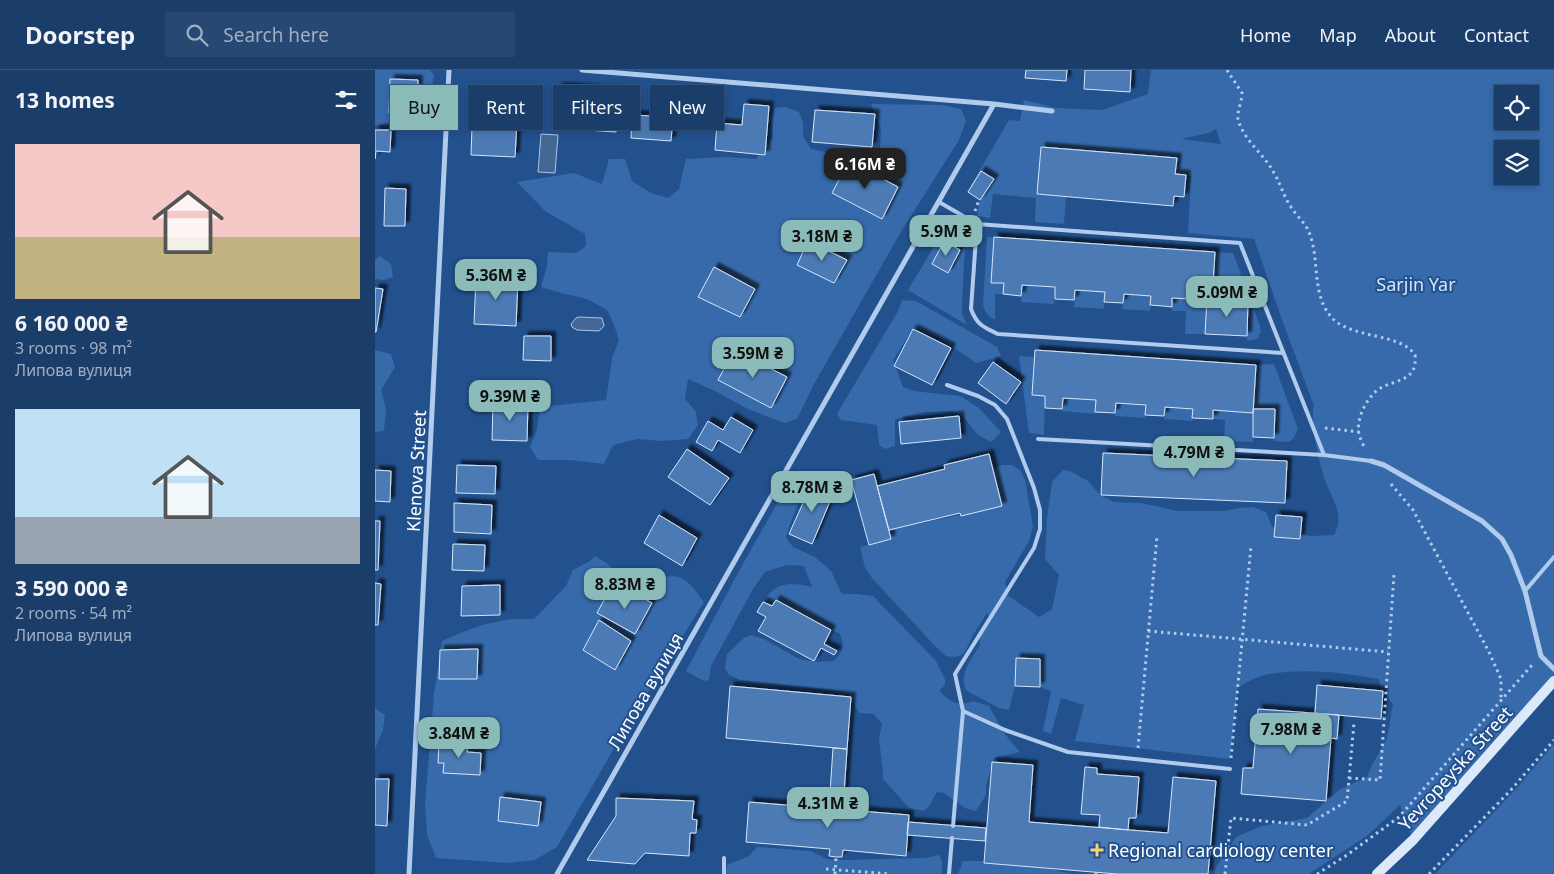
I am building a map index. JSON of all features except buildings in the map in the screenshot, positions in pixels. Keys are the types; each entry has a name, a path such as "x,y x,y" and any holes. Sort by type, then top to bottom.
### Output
{"main road":[{"name":"Yevropeyska Street","path":"1377,874 1413,840 1554,681"}],"street":[{"name":"Klenova Street","path":"409,874 449,70"},
{"path":"583,70 994,104 1052,111"},
{"name":"Липова вулиця","path":"557,874 994,104"},
{"path":"1371,461 1384,465 1468,512 1497,532 1507,546 1525,590 1541,656 1554,669"}],"lane":[{"path":"939,202 977,224 1240,242 1324,455"},
{"path":"977,224 971,309 975,320 983,327 998,334 1283,353"},
{"path":"947,385 979,396 995,405 1007,419 1035,488 1040,529 1034,548 955,674 963,712 953,826"},
{"path":"1038,439 1324,455 1371,461"},
{"path":"1525,590 1554,557"},
{"path":"963,712 1005,730 1069,752 1230,769"},
{"path":"949,874 952,838"},
{"path":"724,858 724,874"}],"path":[{"path":"1227,70 1242,93 1238,115 1240,123 1275,174 1285,198 1310,234 1318,287 1330,315 1344,327 1355,332 1365,333 1397,343 1409,348 1415,355 1415,364 1410,374 1399,382 1378,390 1369,400 1360,416 1360,438 1371,461"},
{"path":"928,220 975,249"},
{"path":"1312,426 1359,432"},
{"path":"1389,482 1413,510 1489,652 1501,679 1501,700"},
{"path":"1137,759 1157,536"},
{"path":"1230,769 1251,546"},
{"path":"1349,778 1379,780 1394,574"},
{"path":"1148,631 1388,652"},
{"path":"1317,874 1347,855 1399,817 1541,656"},
{"path":"1225,874 1231,818 1307,825 1347,801 1354,723"},
{"path":"1429,874 1510,791 1554,740"},
{"path":"835,872 836,857"},
{"path":"826,868 835,872 889,874"}],"green space":[{"path":"375,70 430,70 434,75 432,85 390,85 390,123 375,126"},
{"name":"Sarjin Yar","path":"1151,70 1554,70 1554,681 1413,840 1400,805 1368,835 1309,874 1214,874 1216,867 1236,837 1262,826 1307,818 1339,790 1367,777 1387,738 1393,704 1385,695 1378,679 1338,673 1297,671 1266,675 1238,687 1230,759 1075,741 1084,705 1061,698 1051,734 1043,731 1051,691 1040,687 1040,659 1016,658 1015,686 1009,710 999,708 967,691 964,685 965,673 980,645 981,634 990,619 987,613 965,652 960,656 946,656 872,578 865,568 860,547 891,539 889,530 1002,506 993,469 1002,465 1012,465 1020,470 1025,480 1033,526 1029,541 1005,582 1007,592 1009,596 1039,617 1052,609 1059,575 1045,559 1047,518 1052,482 1063,470 1070,471 1088,481 1100,495 1114,502 1141,503 1178,511 1225,511 1253,507 1266,512 1272,527 1310,536 1334,535 1337,527 1338,513 1324,477 1317,451 1313,425 1314,406 1254,239 1188,233 1191,176 1175,174 1176,158 1041,147 1037,194 1066,197 1064,224 1035,222 1036,198 993,194 990,218 977,216 980,200 967,192 1009,120 1020,121 1024,100 1056,108 1102,110 1148,94","holes":["1216,129 1221,144 1181,139 1209,133"]},
{"path":"871,104 942,105 961,109 966,121 959,140 902,230 814,384 797,419 784,423 748,409 688,379 685,399 696,412 698,425 688,439 662,441 637,439 613,445 604,464 570,460 538,460 530,447 537,429 540,407 606,400 612,358 619,340 607,310 587,299 541,287 547,266 548,252 576,253 586,246 585,234 545,211 517,182 574,173 602,184 609,159 625,159 632,181 651,193 668,198 679,189 686,159 726,157 756,159 773,138 772,120 775,108 785,107 799,112 803,123 803,136 811,149 854,158 880,150 881,128"},
{"path":"947,225 959,233 965,245 962,314 967,325 908,290"},
{"path":"987,237 994,237 991,282 1004,283 1003,294 995,294 995,320 987,314 983,305"},
{"path":"1215,252 1233,253 1260,326 1261,331 1257,339 1247,341 1248,301 1212,300"},
{"path":"380,256 391,264 393,277 383,280 375,279 375,260"},
{"path":"1022,285 1055,287 1054,304 1021,302"},
{"path":"1075,290 1105,292 1104,309 1074,307"},
{"path":"1124,294 1151,296 1150,311 1122,309"},
{"path":"1172,298 1207,300 1205,334 1185,334 1186,311 1172,311"},
{"path":"902,300 916,301 997,347 1001,356 976,363 940,338 914,327 893,360 903,387 914,391 960,396 979,408 1001,432 991,442 977,434 963,416 952,411 925,412 895,419 895,446 885,449 879,445 877,425 841,420 837,414 898,311"},
{"path":"375,350 391,354 395,367 381,390 386,409 384,431 375,432"},
{"path":"1019,356 1034,357 1032,395 1045,396 1044,435 1029,433"},
{"path":"1274,364 1298,429 1293,439 1289,442 1274,441 1275,409 1253,409 1256,365"},
{"path":"1063,398 1096,400 1095,414 1062,411"},
{"path":"1116,403 1146,405 1145,418 1115,416"},
{"path":"1165,407 1193,409 1192,421 1164,419"},
{"path":"1213,410 1254,412 1253,442 1224,441 1225,420 1213,419"},
{"path":"798,481 805,483 786,538 793,547 815,557 831,571 842,594 873,596 936,661 945,679 945,685 939,689 942,693 954,702 968,703 973,701 989,706 1004,733 1020,752 994,758 986,786 986,795 976,811 965,808 944,793 937,792 924,811 909,808 883,779 879,738 882,724 874,714 859,713 849,694 834,690 740,680 729,675 725,668 727,654 744,638 751,635 764,639 799,659 816,662 834,661 839,654 843,646 840,634 776,600 772,606 763,602 773,590 784,585 797,584 812,587 804,566 787,565 765,572 753,589 711,666 709,680 704,681 686,671 787,486"},
{"path":"595,556 615,571 622,583 638,589 648,578 668,576 681,578 691,586 704,602 624,731 557,847 535,860 508,863 436,858 427,835 425,804 434,694 442,641 490,623 513,619 534,619 566,586 573,570 590,561"},
{"path":"375,708 385,715 383,730 375,749"},
{"path":"1554,744 1554,874 1435,874 1516,789"},
{"path":"757,847 811,851 827,859 844,860 925,858 939,855 942,861 942,874 726,874 727,865 749,856"},
{"path":"963,861 982,861 1045,868 1072,874 958,874"}],"shaded area":[{"path":"541,134 558,135 555,173 538,172"},
{"path":"579,317 602,318 604,326 599,331 577,330 571,324"}],"place":[{"name":"Regional cardiology center","path":"1097,850"}]}
